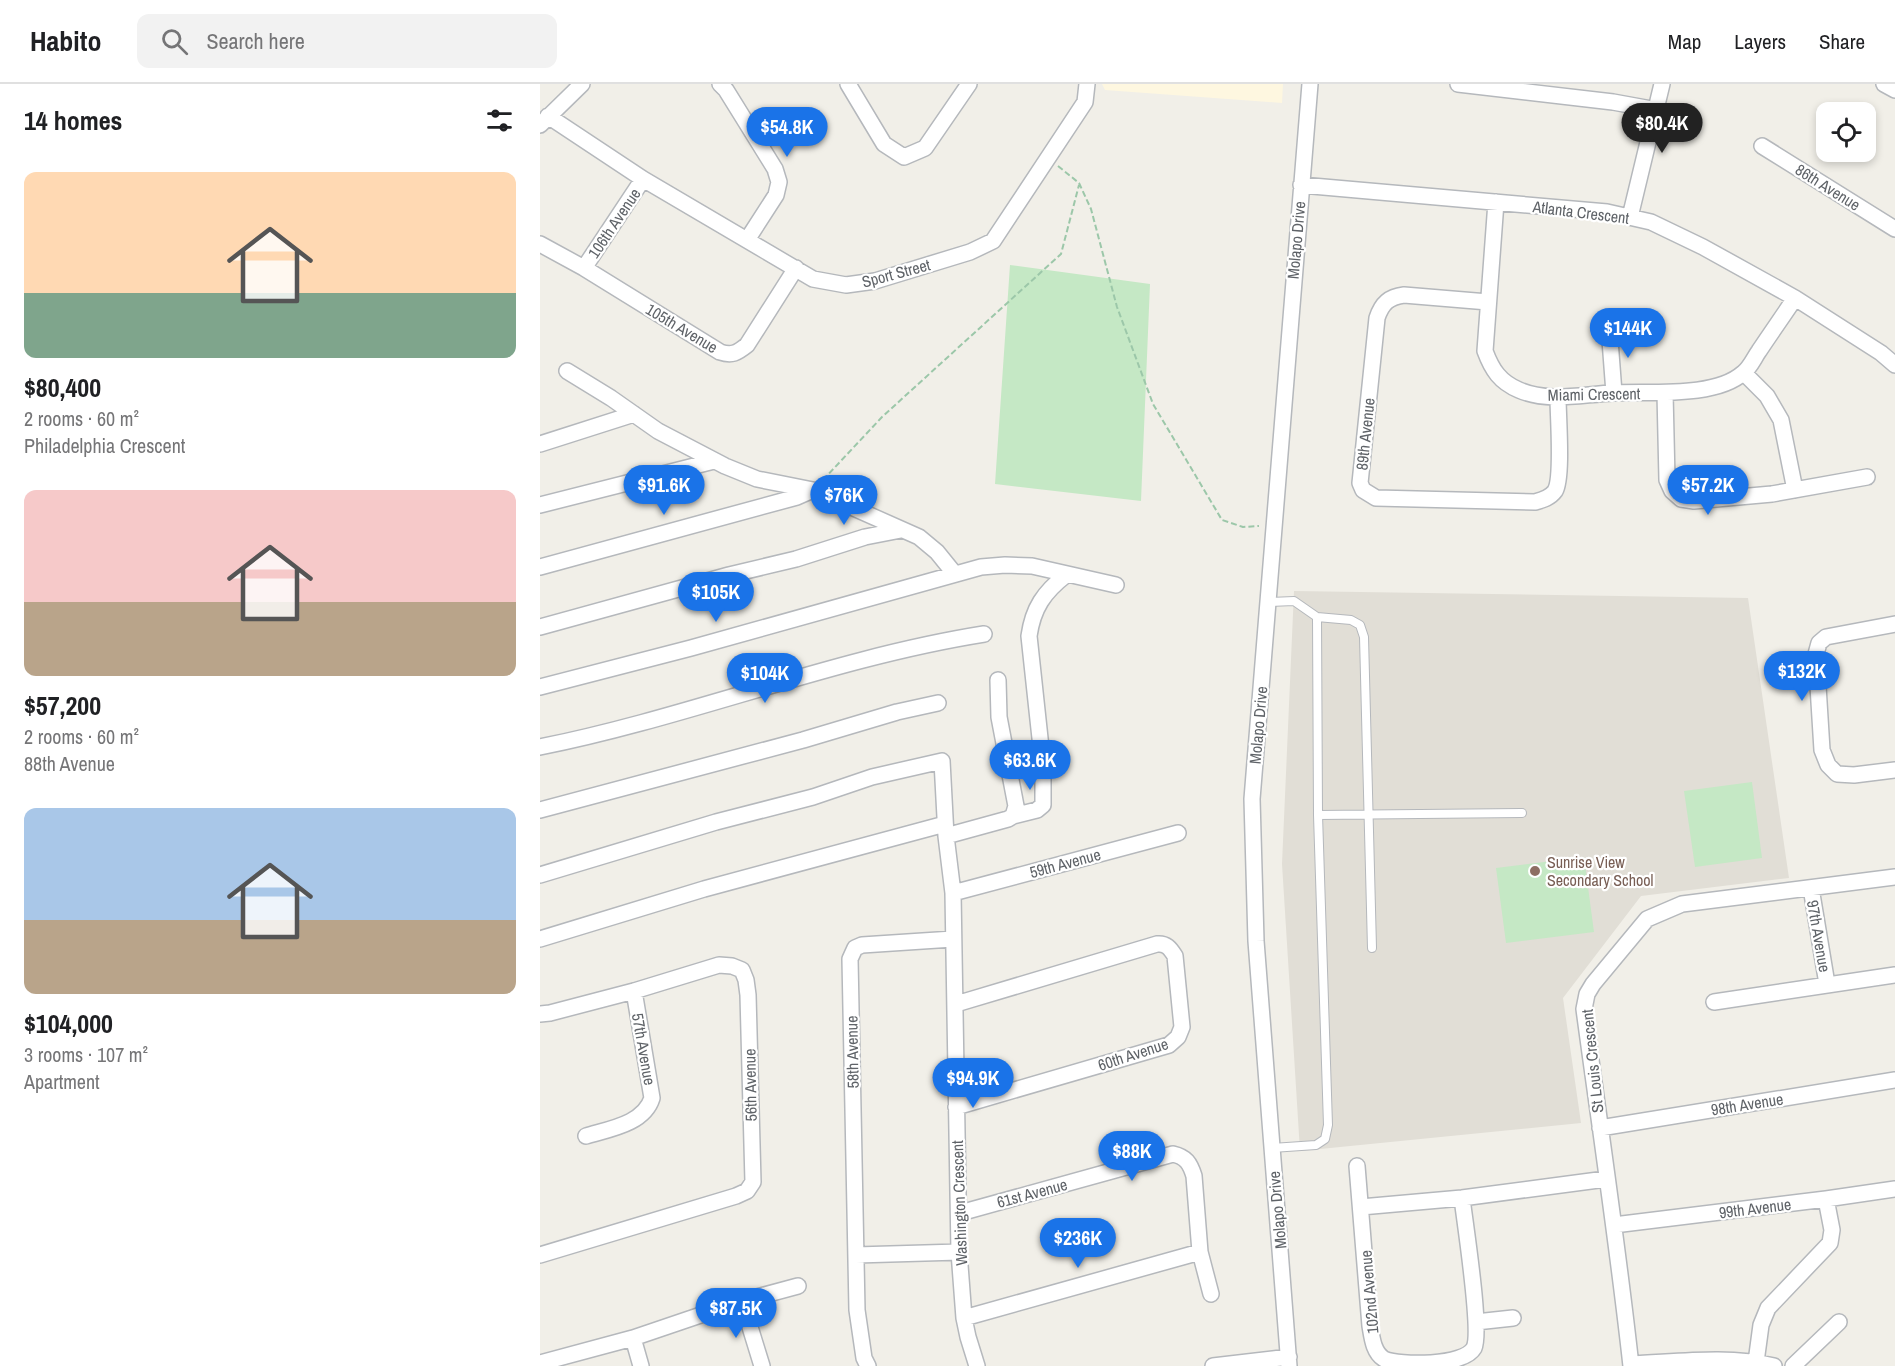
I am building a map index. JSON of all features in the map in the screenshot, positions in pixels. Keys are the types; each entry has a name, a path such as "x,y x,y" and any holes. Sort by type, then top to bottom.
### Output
{"street":[{"path":"544,120 582,84"},
{"path":"720,84 775,169 779,182 776,195 747,240"},
{"path":"848,84 884,144 904,157 925,148 969,84"},
{"name":"Sport Street","path":"544,120 813,279 846,285 875,281 970,252 993,241 1085,102 1087,84"},
{"name":"Molapo Drive","path":"1289,1361 1256,941 1252,799 1310,84"},
{"path":"1458,84 1613,102 1656,110"},
{"path":"1630,217 1662,84"},
{"path":"1884,84 1895,90"},
{"name":"86th Avenue","path":"1762,146 1895,229"},
{"name":"106th Avenue","path":"584,268 643,179"},
{"name":"Atlanta Crescent","path":"1301,185 1606,212 1651,222 1703,247 1795,298 1881,353 1895,365"},
{"name":"Miami Crescent","path":"1496,202 1485,351 1491,367 1502,381 1521,391 1558,398 1614,393 1665,393 1725,384 1744,373 1795,298"},
{"name":"105th Avenue","path":"540,244 584,268 720,352 729,355 747,345 796,268"},
{"name":"89th Avenue","path":"1488,302 1404,295 1386,301 1380,310 1360,483 1363,490 1376,498 1534,502 1547,498 1555,491 1558,477 1558,398"},
{"path":"1609,327 1614,393"},
{"path":"567,371 658,431 714,460 757,478 813,490 927,542 954,573"},
{"path":"1744,373 1767,396 1781,420 1795,490"},
{"path":"1665,393 1667,480 1671,491 1681,499 1694,501 1795,490 1867,477"},
{"path":"540,444 634,414"},
{"path":"540,505 714,460"},
{"path":"540,567 797,497 813,490"},
{"path":"540,627 796,559 865,537 901,530"},
{"path":"540,687 691,648 981,567 1032,566 1116,585"},
{"path":"540,939 704,890 945,830 1037,810 1043,805 1043,766 1029,636 1031,619 1044,594 1066,575"},
{"path":"1895,624 1826,637 1819,644 1816,654 1822,750 1828,765 1838,774 1854,775 1895,770"},
{"path":"540,747 635,724 832,668 939,641 984,634"},
{"path":"998,680 1000,725 1016,806 1013,816"},
{"path":"540,810 803,740 897,712 938,703"},
{"name":"Washington Crescent","path":"540,875 716,822 822,795 872,777 942,761 947,858 953,893 959,1252 964,1318 977,1366"},
{"name":"59th Avenue","path":"953,893 1178,833"},
{"name":"St Louis Crescent","path":"1631,1365 1584,1009 1587,994 1647,919 1682,904 1895,877"},
{"name":"97th Avenue","path":"1811,888 1827,984"},
{"name":"58th Avenue","path":"868,1366 864,1358 857,1310 850,959 855,948 862,945 953,939"},
{"name":"60th Avenue","path":"956,1004 1163,943 1175,956 1182,1027 1178,1037 1169,1045 957,1107"},
{"name":"56th Avenue","path":"540,1014 634,991 719,965 742,970 748,995 753,1182 747,1191 736,1196 540,1255"},
{"path":"1714,1002 1895,975"},
{"name":"57th Avenue","path":"586,1136 628,1123 643,1114 652,1098 634,991"},
{"name":"98th Avenue","path":"1600,1128 1895,1080"},
{"name":"61st Avenue","path":"960,1213 1173,1154 1186,1160 1194,1176 1200,1252 1210,1294"},
{"name":"102nd Avenue","path":"1357,1166 1370,1326 1375,1349 1382,1358 1400,1365 1455,1361 1466,1358 1474,1348 1476,1322 1462,1198"},
{"path":"1361,1207 1462,1198 1606,1179"},
{"name":"99th Avenue","path":"1614,1225 1826,1200 1895,1189"},
{"path":"1756,1362 1761,1325 1768,1308 1830,1243 1832,1230 1826,1200"},
{"path":"856,1255 959,1252"},
{"path":"964,1318 1200,1252"},
{"path":"540,1363 633,1338 742,1301 798,1286"},
{"path":"742,1301 762,1366"},
{"path":"1476,1322 1513,1318"},
{"path":"1793,1366 1839,1322"},
{"path":"633,1338 641,1366"},
{"path":"1213,1366 1289,1361"},
{"path":"1631,1365 1692,1361 1756,1362 1774,1366"}],"lane":[{"path":"1268,602 1294,601 1317,617 1351,620 1360,625 1364,637 1372,948"},
{"path":"1272,1148 1316,1145 1325,1139 1328,1125 1318,815 1317,617"},
{"path":"1318,815 1522,813"}],"path":[{"path":"1048,158 1079,183 1090,209 1117,307 1153,404 1222,520 1243,527 1274,526"},
{"path":"813,490 882,417 1061,254 1079,183"}],"shaded area":[{"path":"1102,84 1283,84 1282,103 1105,90"},
{"name":"Sunrise View Secondary School","path":"1294,591 1748,598 1789,878 1641,896 1563,998 1581,1123 1300,1151 1282,864"}],"green space":[{"path":"1010,265 1150,284 1141,501 995,484"},
{"path":"1752,782 1762,858 1695,867 1684,791"},
{"path":"1584,857 1594,932 1506,943 1496,868"}],"place":[{"name":"Sunrise View Secondary School","path":"1535,871"}]}
